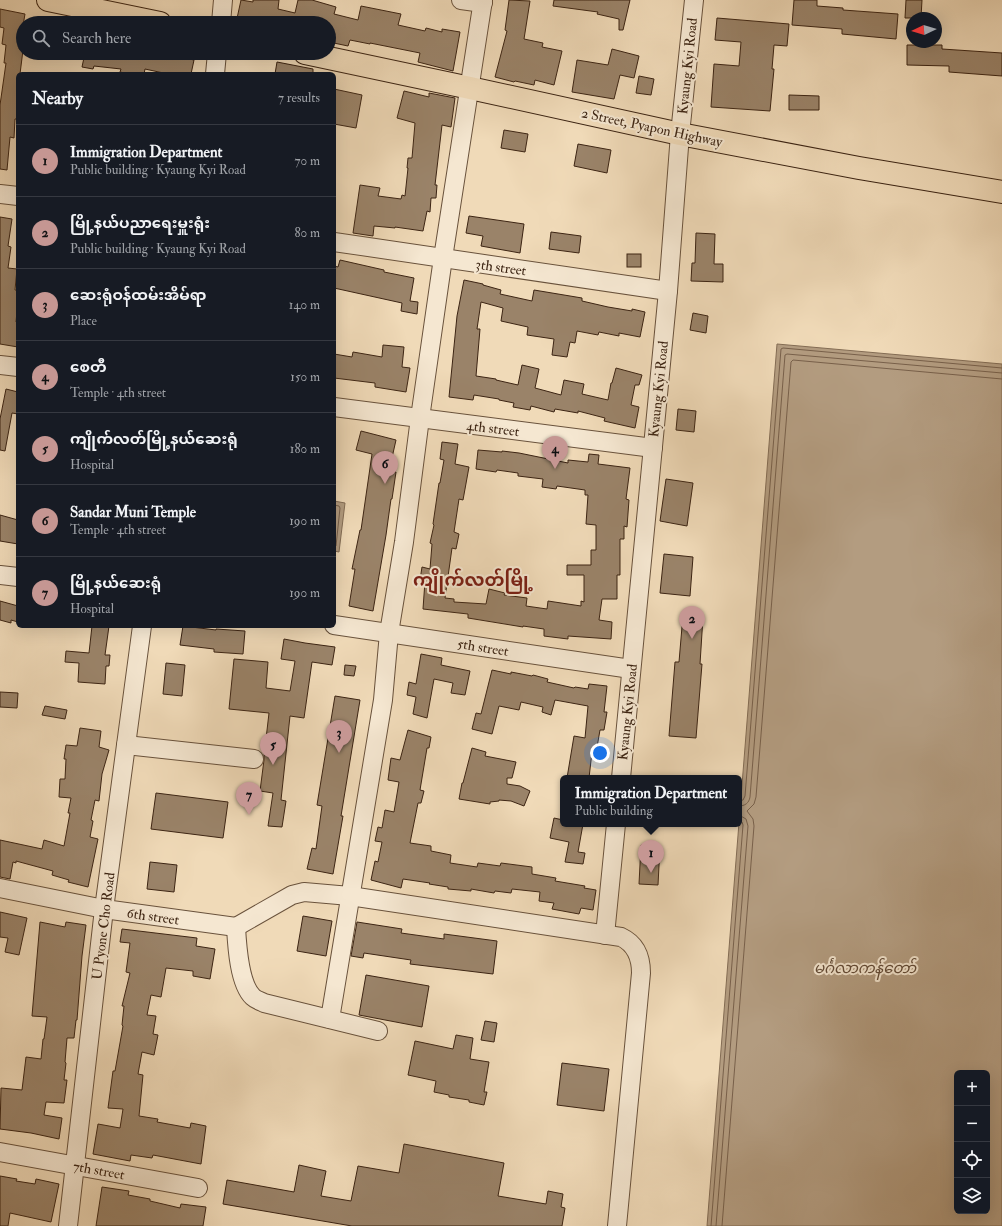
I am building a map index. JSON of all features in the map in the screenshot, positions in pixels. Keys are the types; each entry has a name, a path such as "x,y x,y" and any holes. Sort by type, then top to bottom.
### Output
{"main road":[{"path":"48,0 126,16"},
{"name":"2 Street, Pyapon Highway","path":"336,60 680,134 859,168 1002,192"}],"street":[{"path":"221,16 223,0"},
{"path":"330,1019 383,700 389,633 404,542 443,258 483,1 461,0"},
{"name":"Kyaung Kyi Road","path":"620,775 668,291 680,134 694,0"},
{"path":"215,72 216,60"},
{"path":"0,194 16,196"},
{"name":"3th street","path":"336,242 668,291"},
{"path":"0,365 16,367"},
{"name":"4th street","path":"336,407 653,448"},
{"path":"0,575 16,577"},
{"name":"5th street","path":"336,625 631,669"},
{"name":"U Pyone Cho Road","path":"68,1226 104,909 142,628"},
{"path":"126,745 254,759"},
{"path":"605,935 616,827"},
{"name":"6th street","path":"0,888 104,909 236,927"},
{"path":"378,1031 264,1003 253,997 244,982 237,949 236,927 292,895 304,892 350,896 621,937 628,941 632,945 640,960 641,966 617,1226"},
{"name":"7th street","path":"0,1152 198,1188"}],"water":[{"name":"မင်္ဂလာကန်တော်","path":"777,344 1002,364 1002,1226 707,1226 739,827 742,827 742,785"},
{"path":"336,501 345,503 339,552 336,551"}],"building":[{"path":"241,0 253,2 253,0 279,0 278,9 295,13 298,0 312,0 336,7 334,14 358,20 361,6 401,14 398,25 425,31 426,28 442,32 442,29 460,32 453,71 418,62 420,53 350,40 348,46 336,43 336,16 238,16"},
{"path":"509,0 530,1 524,39 543,43 542,47 562,51 554,85 535,80 534,85 495,77 507,31 505,30"},
{"path":"554,0 630,0 623,30 619,30 619,19 597,14 598,12 553,6"},
{"path":"794,0 817,0 817,6 843,8 843,10 898,14 896,39 842,34 842,29 792,25"},
{"path":"906,0 922,0 921,12 906,12 905,18"},
{"path":"0,9 25,14 25,16 16,16 16,60 22,60 20,72 16,72 16,119 14,138 10,137 7,170 0,169 0,105 6,63 4,63 6,45 2,44 4,28 0,27"},
{"path":"717,18 789,24 787,46 774,45 772,69 774,69 770,111 711,107 714,64 739,66 741,42 715,40"},
{"path":"907,48 942,48 1002,53 1002,76 949,72 949,66 907,65"},
{"path":"612,49 639,56 634,78 620,75 614,99 572,92 577,60 608,65"},
{"path":"84,60 194,60 191,72 159,72 145,69 144,72 120,72 121,69 94,66 93,69 82,67"},
{"path":"277,62 313,69 313,72 275,72"},
{"path":"639,76 654,79 651,95 636,93"},
{"path":"336,89 362,95 356,128 336,124"},
{"path":"404,91 429,97 429,93 455,98 451,127 442,125 435,185 437,185 436,198 431,198 430,212 427,211 423,231 374,226 373,236 353,233 360,185 380,188 378,196 401,199 402,195 405,196 408,158 412,158 415,123 397,118"},
{"path":"789,95 819,96 819,110 789,110"},
{"path":"504,130 528,134 525,152 501,148"},
{"path":"578,144 611,150 607,173 574,166"},
{"path":"469,216 524,224 520,253 481,246 483,236 466,233"},
{"path":"0,217 12,219 8,246 11,247 8,268 16,269 16,347 0,344"},
{"path":"551,232 581,236 579,253 549,249"},
{"path":"696,233 715,234 714,264 723,264 723,282 691,281 692,263 695,263"},
{"path":"627,254 641,254 641,267 627,267"},
{"path":"340,260 384,270 384,272 414,278 410,301 418,302 417,314 401,311 402,303 336,288 336,266 338,267"},
{"path":"464,280 501,290 500,294 532,301 534,290 582,298 582,301 608,307 632,311 632,309 645,312 640,337 619,333 619,336 599,332 598,335 577,331 575,343 570,342 567,357 552,355 554,339 527,335 528,327 501,321 503,308 481,302 477,329 480,329 476,376 496,379 518,385 522,365 539,369 535,388 561,395 564,380 584,384 582,394 608,400 611,383 616,368 642,375 639,385 635,385 631,405 639,407 635,428 604,421 605,418 578,411 578,413 555,409 554,412 531,406 530,410 513,407 514,403 474,395 473,400 449,397 457,316"},
{"path":"693,313 708,316 706,333 690,330"},
{"path":"383,345 404,347 402,367 410,368 406,392 375,387 375,383 336,378 336,354 352,357 353,352 382,357"},
{"path":"6,389 16,392 16,414 12,413 5,451 0,450 0,419"},
{"path":"678,409 696,411 694,432 676,430"},
{"path":"361,431 396,440 389,471 396,472 373,611 349,606 355,569 352,569 361,530 372,454 356,450"},
{"path":"442,442 458,444 455,464 469,467 463,500 459,499 454,532 459,534 456,549 452,548 445,598 454,599 454,602 486,604 489,589 505,593 504,595 527,598 526,606 547,609 548,601 581,606 581,601 584,602 584,575 567,575 567,565 591,565 591,550 596,550 596,525 586,524 588,495 585,495 585,490 557,486 556,489 542,487 543,479 518,476 518,473 476,469 478,450 519,453 568,463 568,460 588,462 589,454 599,455 598,464 630,468 626,499 629,500 627,527 624,526 624,539 620,539 620,575 617,575 617,599 602,599 599,620 612,622 611,639 568,636 568,639 544,636 544,629 468,618 468,614 423,609 425,581 420,580 422,567 430,569 432,544 430,543 444,460 440,459"},
{"path":"666,479 693,483 687,526 660,521"},
{"path":"0,515 16,519 16,544 0,541"},
{"path":"664,554 693,557 690,596 660,593"},
{"path":"0,601 16,605 16,621 11,620 11,623 0,620"},
{"path":"683,615 703,617 700,664 702,664 696,738 669,736 675,662 679,662"},
{"path":"92,628 109,628 105,655 110,655 109,666 106,666 105,684 78,682 79,663 65,662 66,651 89,653"},
{"path":"183,628 245,631 243,654 214,652 214,649 180,645"},
{"path":"284,639 335,647 332,665 312,662 304,718 290,716 281,800 286,801 282,827 268,826 273,793 260,791 269,713 229,709 234,659 268,662 266,688 290,691 295,661 281,659"},
{"path":"421,654 442,658 441,665 470,671 465,695 451,693 453,683 434,679 427,718 413,714 416,697 407,695 409,682 416,684"},
{"path":"166,663 185,665 182,696 163,694"},
{"path":"345,665 356,666 354,676 344,675"},
{"path":"492,670 511,674 511,672 533,675 548,679 547,682 574,688 588,689 589,684 607,686 604,712 607,712 604,730 600,730 596,753 592,752 589,775 568,775 574,736 585,738 588,706 555,700 551,715 542,712 543,707 521,702 519,710 499,706 492,734 472,729 476,713 481,714"},
{"path":"0,692 18,693 17,708 0,707"},
{"path":"335,696 360,700 333,874 307,869 312,848 316,849 322,806 317,805"},
{"path":"45,706 67,710 65,719 42,715"},
{"path":"80,728 101,731 99,747 109,750 102,774 99,801 95,800 91,820 93,821 90,837 98,839 88,887 68,882 69,880 52,875 53,871 16,861 16,863 13,862 10,879 0,877 0,840 42,849 44,840 64,846 71,798 59,797 60,779 65,779 66,759 64,759 66,745 77,746"},
{"path":"408,730 431,737 429,748 427,748 420,790 424,791 421,803 418,803 410,843 431,846 431,851 451,855 450,863 477,867 478,863 500,866 501,863 532,867 532,874 556,878 555,881 585,886 584,888 596,890 593,910 581,908 579,914 552,909 554,903 539,901 540,892 512,889 511,893 495,891 494,893 471,889 471,891 448,889 448,887 429,884 430,883 403,879 401,888 371,880 375,861 378,862 382,842 375,841 378,827 382,828 385,810 394,812 399,782 388,780 391,758 400,760"},
{"path":"472,748 486,752 485,756 516,762 512,778 507,778 507,784 520,786 530,791 524,806 511,801 499,800 490,802 490,804 459,799"},
{"path":"156,793 228,802 223,838 151,829"},
{"path":"554,818 560,819 560,827 582,827 578,852 585,853 583,864 565,862 569,842 550,838"},
{"path":"641,845 660,846 658,885 639,884"},
{"path":"150,862 177,865 174,892 147,889"},
{"path":"0,912 27,918 19,955 5,952 8,938 0,937"},
{"path":"303,916 332,921 326,956 297,951"},
{"path":"40,922 65,927 66,922 86,925 74,1038 67,1038 64,1080 67,1080 64,1103 46,1102 44,1115 62,1118 59,1139 31,1133 0,1129 1,1088 22,1090 26,1057 41,1059 47,1017 32,1016"},
{"path":"357,922 402,929 401,933 444,939 444,934 497,941 493,974 410,964 411,960 364,953 363,958 351,956"},
{"path":"122,929 197,938 196,946 215,949 210,979 193,976 193,971 166,968 161,997 151,995 147,1015 156,1016 153,1034 158,1035 154,1055 142,1052 138,1074 143,1075 139,1116 158,1119 157,1122 190,1128 191,1123 206,1126 201,1164 153,1155 152,1158 131,1155 130,1161 93,1154 98,1124 120,1128 123,1109 108,1108 113,1071 115,1071 123,1026 124,1006 122,1006 130,973 126,972 130,943 120,942"},
{"path":"366,975 429,986 422,1027 359,1015"},
{"path":"485,1021 497,1023 494,1042 481,1040"},
{"path":"456,1035 473,1038 470,1059 489,1062 484,1092 487,1092 484,1105 434,1092 436,1081 408,1075 415,1041 453,1049"},
{"path":"562,1063 609,1069 604,1111 557,1105"},
{"path":"404,1144 504,1163 498,1196 546,1204 548,1191 563,1194 561,1207 565,1208 562,1226 352,1226 223,1204 227,1180 294,1192 299,1165 326,1171 321,1196 351,1201 358,1166 399,1173"},
{"path":"0,1176 17,1179 16,1181 35,1184 36,1179 59,1184 51,1222 10,1213 8,1226 0,1226"},
{"path":"102,1187 129,1191 128,1195 150,1199 150,1201 180,1208 181,1204 206,1207 203,1226 96,1226"}],"place":[{"name":"စေတီ","path":"555,469"},
{"name":"Sandar Muni Temple","path":"385,484"},
{"name":"မြို့နယ်ပညာရေးမှူးရုံး","path":"692,639"},
{"name":"ဆေးရုံဝန်ထမ်းအိမ်ရာ","path":"339,753"},
{"name":"ကျိုက်လတ်မြို့နယ်ဆေးရုံ","path":"273,765"},
{"name":"မြို့နယ်ဆေးရုံ","path":"249,815"},
{"name":"Immigration Department","path":"651,873"}],"district":[{"name":"ကျိုက်လတ်မြို့","path":"473,580"}]}
